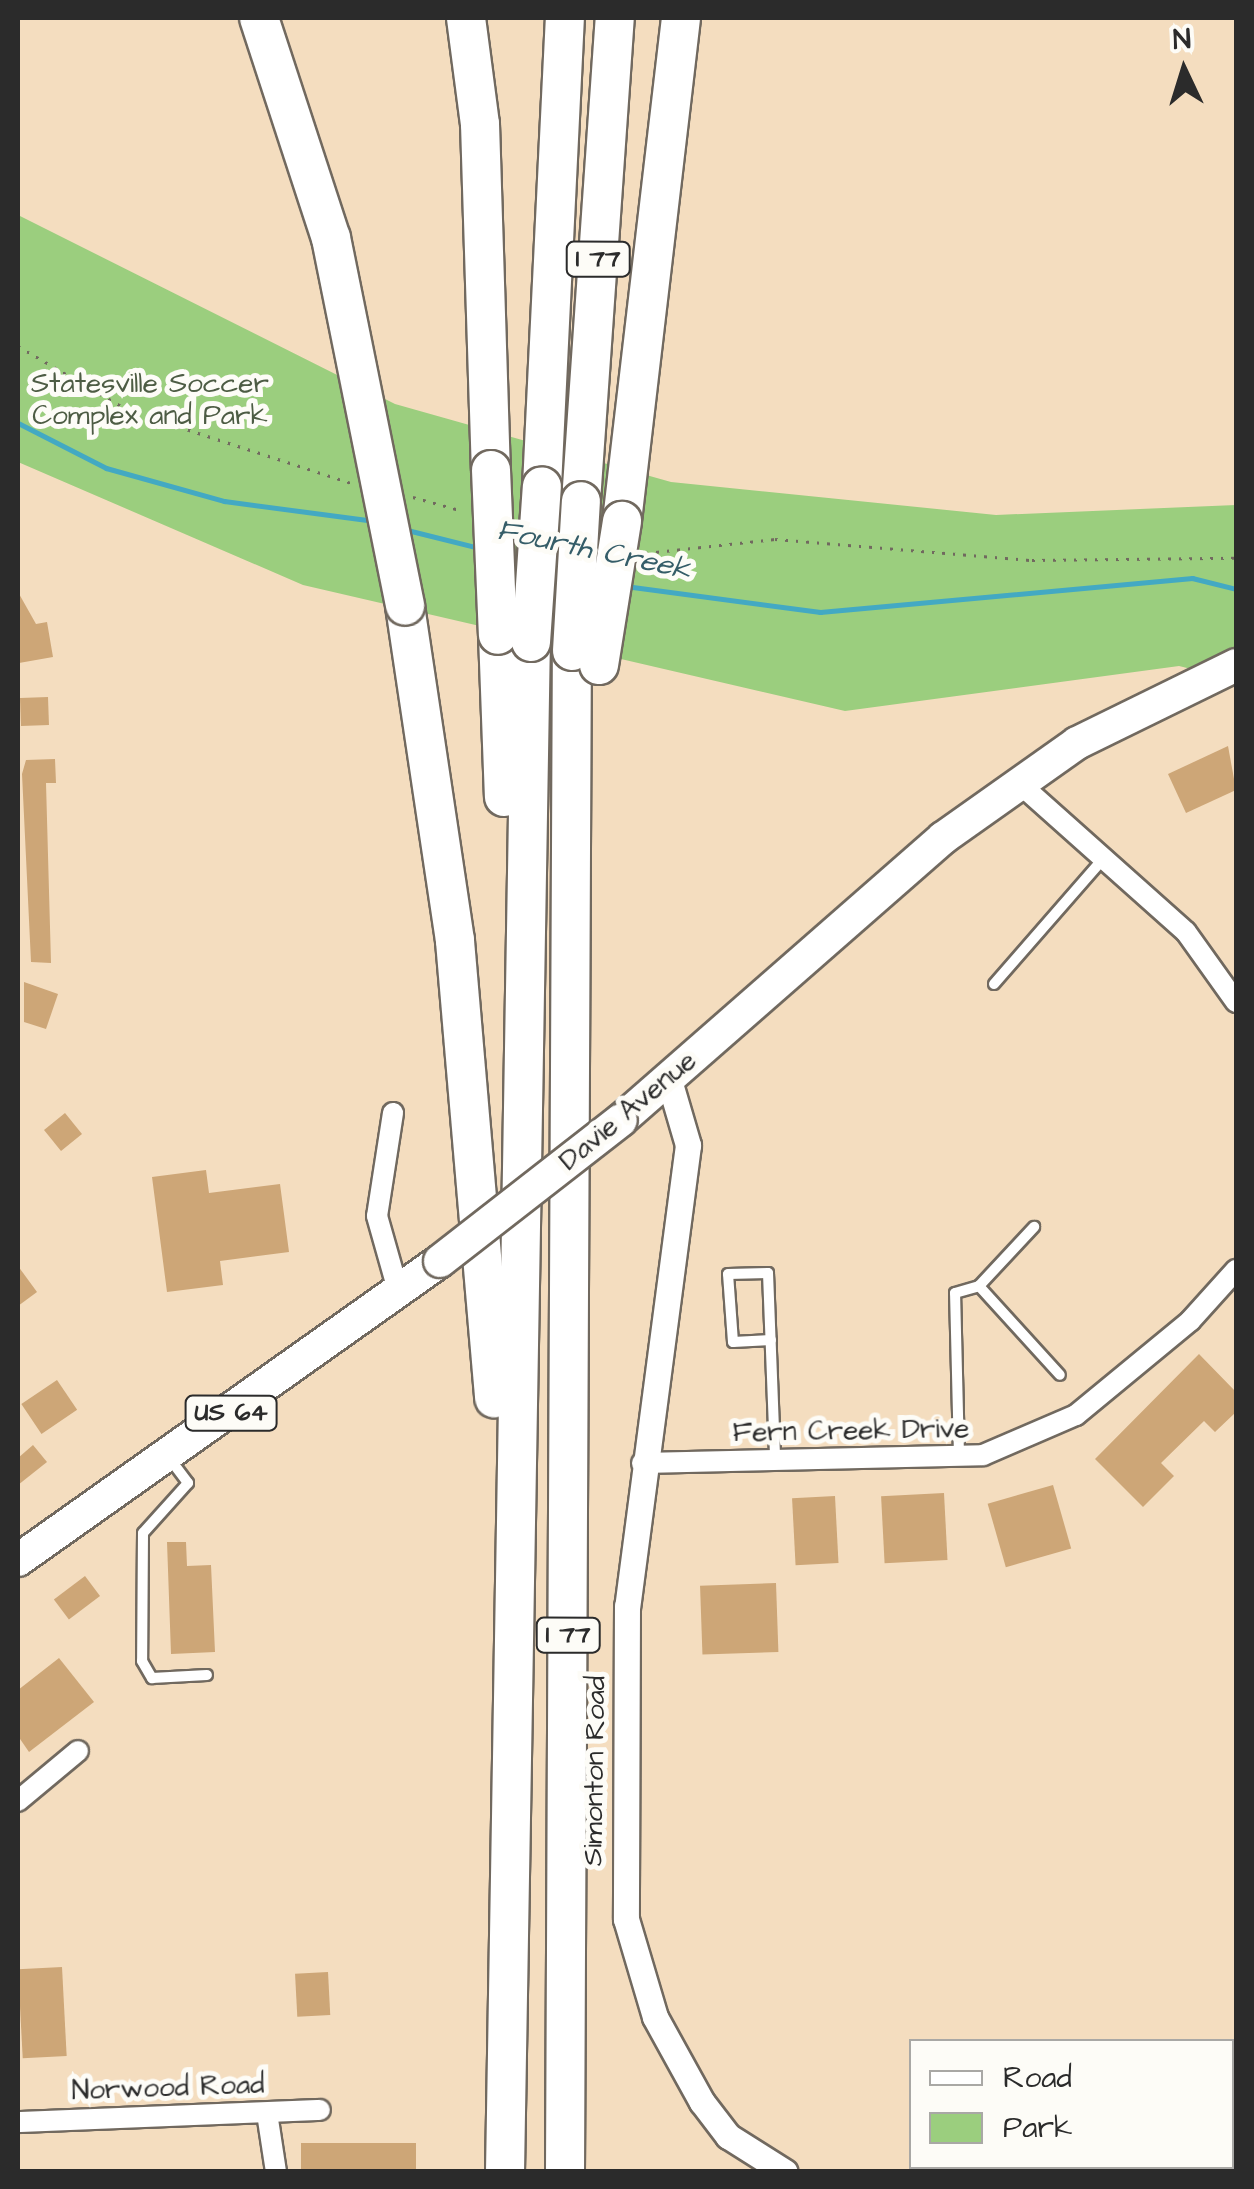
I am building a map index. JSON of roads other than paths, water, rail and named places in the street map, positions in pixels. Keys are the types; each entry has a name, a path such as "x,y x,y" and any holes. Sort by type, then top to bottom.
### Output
{"highway":[{"path":"258,18 331,238 405,606 455,941 511,1589"},
{"path":"466,18 480,124 491,470 514,638"},
{"name":"I 77","path":"505,2172 518,1152 514,638 542,486 565,18"},
{"name":"I 77","path":"565,2172 572,945 586,658 581,501 615,18"},
{"path":"586,658 631,537 681,18"},
{"path":"670,146 692,18"}],"main road":[{"name":"Davie Avenue","path":"18,1560 399,1294 669,1080 943,838 1078,744 1236,666"}],"street":[{"path":"1020,784 1186,932 1236,1002"},
{"name":"Simonton Road","path":"669,1080 688,1145 642,1463 628,1606 626,1919 655,2017 702,2102 728,2136 785,2172"},
{"path":"393,1114 377,1216 399,1294"},
{"name":"Fern Creek Drive","path":"642,1463 959,1456 1045,1434 1076,1415 1190,1321 1236,1270"},
{"path":"18,1801 78,1751"},
{"name":"Norwood Road","path":"18,2122 320,2110"},
{"path":"267,2112 276,2172"}],"lane":[{"path":"994,984 1104,858"},
{"path":"959,1456 955,1292 978,1286 1034,1228"},
{"path":"770,1340 732,1342 728,1274 768,1273 775,1460"},
{"path":"978,1286 1060,1374"},
{"path":"167,1454 188,1482 143,1532 142,1661 152,1678 207,1675"}],"waterway":[{"name":"Fourth Creek","path":"18,423 106,468 224,501 373,521"},
{"name":"Fourth Creek","path":"403,529 479,548"},
{"name":"Fourth Creek","path":"625,586 820,612 1192,578 1236,589"}],"park label":[{"name":"Statesville Soccer Complex and Park","path":"150,400"}]}
